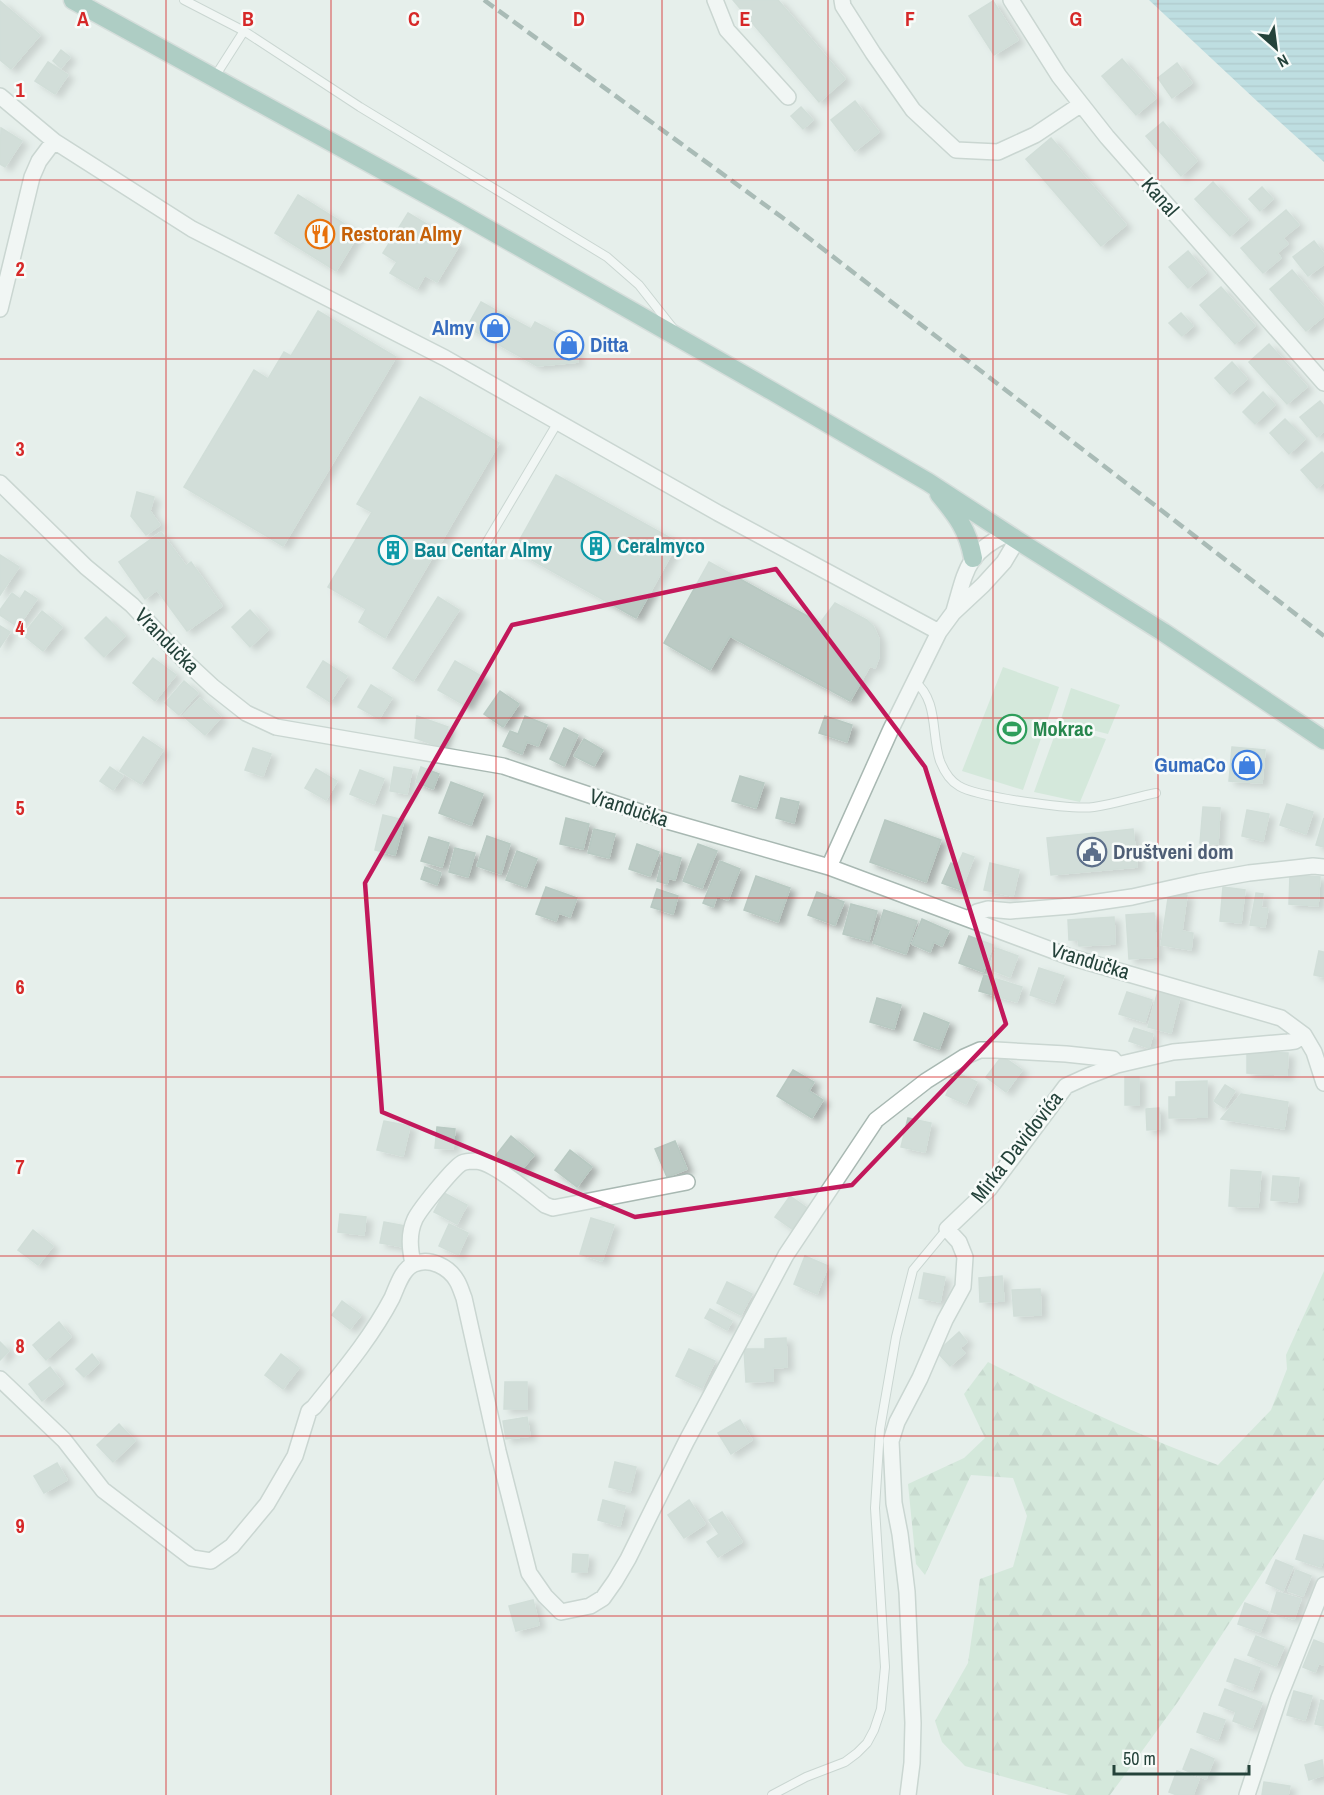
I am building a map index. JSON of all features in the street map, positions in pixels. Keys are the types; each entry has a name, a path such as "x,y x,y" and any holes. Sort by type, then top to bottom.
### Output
{"main road":[{"path":"73,0 453,209 928,482 1163,632 1324,740"},
{"path":"928,482 963,525 973,558"}],"street":[{"path":"715,0 727,30 788,97"},
{"path":"842,0 843,6 873,52 914,110 956,150 998,152 1035,135 1080,105"},
{"name":"Kanal","path":"1011,0 1080,105 1324,382"},
{"path":"0,96 54,141 192,229 445,358 718,513 939,632"},
{"path":"0,309 32,177 39,161 54,141"},
{"name":"Vrandučka","path":"0,483 86,567 132,605 213,687 246,713 276,727 503,766 664,820 829,867 1070,957 1281,1018 1319,1048 1324,1083"},
{"path":"829,867 891,729 939,632 953,614 1004,562 1012,537 991,541 973,558 965,574 953,614"},
{"path":"969,919 977,912 988,909 1010,911 1071,906 1132,897 1249,873 1313,866 1324,867"},
{"name":"Mirka Davidovića","path":"947,1229 989,1189 1066,1086 1117,1065 1173,1052 1295,1041 1304,1035"},
{"path":"0,1379 64,1440 103,1490 192,1558 211,1561 232,1546 267,1504 295,1456 309,1411 364,1344 391,1300 405,1270 413,1264 429,1262 446,1267 457,1281 464,1298 498,1451 529,1573 545,1596 561,1612 590,1606 603,1598 628,1559 686,1443 786,1255 876,1120 926,1081 964,1057 980,1050 1113,1059 1117,1065"},
{"path":"413,1264 409,1247 415,1218 452,1172 461,1164 470,1161 485,1163 496,1168 544,1205 553,1208 687,1182"},
{"path":"908,1795 913,1723 907,1592 894,1503 891,1441 897,1422 963,1287 964,1257 959,1242 947,1229"},
{"path":"1247,1795 1279,1698 1324,1585"}],"lane":[{"path":"184,0 244,31 360,107 607,257 639,285 680,338"},
{"path":"213,78 244,31"},
{"path":"479,555 558,422"},
{"path":"914,681 923,688 930,702 940,759 945,772 960,787 988,795 1068,808 1093,807 1156,793"},
{"path":"772,1795 806,1777 845,1762 857,1753 867,1743 881,1709 885,1667 875,1508 880,1430 896,1337 913,1270 947,1229"}],"highlighted area":[{"path":"776,569 925,767 1006,1024 852,1185 635,1217 382,1112 365,883 512,625"}],"green space":[{"name":"Mokrac","path":"1003,667 1059,687 1023,790 962,771"},
{"name":"Mokrac","path":"1071,688 1120,705 1108,734 1060,722"},
{"name":"Mokrac","path":"1058,726 1106,739 1080,802 1034,792"},
{"path":"1324,1271 1324,1479 1177,1703 1110,1795 1069,1795 965,1766 942,1742 935,1721 968,1663 980,1579 1013,1567 1027,1516 1013,1478 971,1475 925,1575 916,1564 908,1484 964,1458 985,1438 964,1394 988,1362 1102,1417 1218,1465 1271,1410 1287,1369 1286,1355"}],"water":[{"path":"1149,0 1324,0 1324,162 1259,103"}],"building":[{"path":"733,0 778,0 845,79 819,102"},
{"path":"0,1 40,35 11,69 0,60"},
{"path":"993,1 1018,40 994,55 969,16"},
{"path":"61,50 70,57 61,68 53,61"},
{"path":"1122,59 1156,98 1136,115 1102,76"},
{"path":"48,62 68,75 55,94 35,81"},
{"path":"1177,63 1192,83 1172,98 1158,78"},
{"path":"855,101 879,132 855,151 831,120"},
{"path":"801,107 813,120 803,129 791,116"},
{"path":"1163,122 1197,161 1181,176 1146,136"},
{"path":"1,128 22,141 5,167 0,164"},
{"path":"1051,138 1126,225 1101,246 1026,159"},
{"path":"1213,182 1248,220 1230,236 1195,199"},
{"path":"1262,187 1273,199 1260,211 1249,199"},
{"path":"298,195 359,233 336,271 275,233"},
{"path":"1286,210 1299,225 1283,238 1288,244 1277,253 1281,258 1263,273 1241,248"},
{"name":"Almy","path":"408,213 460,244 437,282 425,275 417,289 390,273 397,262 383,253"},
{"path":"1314,241 1324,254 1324,264 1308,276 1293,257"},
{"path":"1188,251 1206,273 1188,288 1169,267"},
{"path":"1292,270 1324,308 1324,316 1306,331 1270,289"},
{"path":"1221,287 1255,326 1235,344 1200,305"},
{"path":"481,302 531,329 535,322 558,334 555,340 576,338 578,362 537,366 467,327"},
{"path":"318,311 396,357 283,546 184,487 254,370 268,379 284,352 291,356"},
{"path":"1181,313 1193,326 1182,336 1169,323"},
{"path":"1269,344 1307,387 1287,404 1249,362"},
{"path":"1232,362 1247,379 1230,394 1215,378"},
{"path":"1263,392 1275,405 1255,424 1243,412"},
{"name":"Bau Centar Almy","path":"420,397 499,443 385,638 359,622 366,609 328,587 372,512 357,504"},
{"path":"1320,401 1324,406 1324,431 1317,437 1300,417"},
{"path":"1285,419 1305,439 1289,454 1270,433"},
{"path":"1322,452 1324,454 1324,482 1317,488 1301,470"},
{"name":"Ceralmyco","path":"556,475 678,542 636,618 514,550"},
{"path":"137,492 154,497 150,511 160,525 146,535 131,516"},
{"path":"161,532 186,566 191,562 222,606 187,631 157,590 145,599 119,562"},
{"path":"0,555 19,567 0,595"},
{"path":"709,562 820,623 835,603 867,620 873,626 879,639 879,657 875,668 870,666 850,701 730,636 710,670 664,643"},
{"path":"25,591 37,599 18,627 0,615 0,610 12,593 20,599"},
{"path":"438,597 459,610 413,681 393,668"},
{"path":"250,610 268,630 250,647 232,627"},
{"path":"42,611 62,627 43,651 23,635"},
{"path":"106,617 125,636 104,657 85,638"},
{"path":"0,626 10,632 0,647"},
{"path":"153,658 176,675 155,701 133,683"},
{"path":"323,661 347,676 330,702 307,687"},
{"path":"455,661 483,677 466,706 438,690"},
{"path":"184,681 198,693 179,715 165,703"},
{"path":"371,685 392,698 379,719 358,707"},
{"path":"500,691 519,704 503,727 484,714"},
{"path":"200,698 221,717 205,735 183,716"},
{"path":"417,716 448,727 441,747 415,738"},
{"path":"525,716 547,725 538,746 527,742 522,754 503,746 510,731 518,734"},
{"path":"825,716 852,725 847,742 819,733"},
{"path":"564,728 578,735 564,766 550,759"},
{"path":"143,737 163,750 141,784 120,771"},
{"path":"584,739 603,750 594,766 574,756"},
{"name":"GumaCo","path":"1232,747 1265,750 1262,783 1229,781"},
{"path":"253,748 271,754 263,776 245,770"},
{"path":"110,767 123,776 113,790 100,781"},
{"path":"394,767 412,770 407,794 390,791"},
{"path":"421,767 439,774 433,789 416,782"},
{"path":"316,769 337,781 326,800 305,788"},
{"path":"360,770 384,779 374,804 350,794"},
{"path":"740,776 764,783 756,808 732,801"},
{"path":"451,782 483,794 471,825 439,813"},
{"path":"781,798 799,802 794,823 776,818"},
{"path":"1287,804 1313,812 1306,834 1280,825"},
{"path":"1203,807 1220,808 1218,844 1200,843"},
{"path":"1247,810 1269,814 1263,841 1242,836"},
{"path":"383,815 404,820 395,855 375,850"},
{"path":"566,818 589,824 583,849 560,844"},
{"path":"1324,818 1324,847 1316,845"},
{"path":"885,820 941,840 926,882 870,862"},
{"path":"594,829 615,834 609,858 588,853"},
{"name":"Društveni dom","path":"1133,829 1137,867 1051,875 1047,838"},
{"path":"487,836 510,844 501,874 477,866"},
{"path":"429,837 449,843 442,867 421,861"},
{"path":"637,844 659,852 650,876 629,869"},
{"path":"698,844 717,851 702,888 683,881"},
{"path":"455,848 475,853 468,877 449,872"},
{"path":"517,851 537,859 526,887 506,880"},
{"path":"664,853 681,858 675,880 669,878 667,884 657,881"},
{"path":"963,853 974,857 961,890 942,883 951,863 957,866"},
{"path":"720,861 740,869 728,900 717,896 713,907 703,903"},
{"path":"990,863 1019,870 1013,896 984,890"},
{"path":"425,867 441,873 437,885 421,879"},
{"path":"1290,875 1320,877 1318,906 1289,904"},
{"path":"756,876 790,888 778,922 744,910"},
{"path":"546,887 577,898 570,917 559,913 556,921 536,914"},
{"path":"1223,887 1245,890 1241,923 1220,921"},
{"path":"657,889 678,896 673,914 651,907"},
{"path":"817,892 844,902 835,925 808,915"},
{"path":"1169,892 1187,895 1182,931 1193,933 1191,950 1161,945"},
{"path":"1256,893 1263,894 1261,908 1268,909 1265,927 1250,925"},
{"path":"851,904 877,911 869,941 843,934"},
{"path":"884,910 917,921 906,954 873,943"},
{"path":"1154,913 1157,957 1129,959 1126,915"},
{"path":"1114,917 1115,944 1079,946 1078,940 1069,940 1068,920"},
{"path":"922,919 949,931 942,946 934,942 930,952 912,944"},
{"path":"969,936 993,945 983,972 959,963"},
{"path":"996,948 1018,956 1010,977 989,969"},
{"path":"1319,951 1324,952 1324,977 1314,975"},
{"path":"1039,968 1064,976 1054,1003 1030,995"},
{"path":"984,975 1022,987 1017,1002 979,991"},
{"path":"1158,991 1180,997 1171,1033 1148,1027"},
{"path":"1127,992 1152,1000 1145,1022 1119,1014"},
{"path":"877,998 901,1005 894,1029 870,1022"},
{"path":"924,1013 949,1023 939,1049 914,1040"},
{"path":"1134,1028 1153,1034 1149,1048 1129,1041"},
{"path":"1247,1052 1288,1053 1287,1075 1247,1073"},
{"path":"1002,1056 1022,1070 1006,1092 986,1077"},
{"path":"793,1070 814,1082 809,1091 823,1100 812,1118 777,1096"},
{"path":"956,1072 977,1082 966,1104 946,1095"},
{"path":"1125,1077 1139,1077 1139,1105 1125,1105"},
{"path":"1207,1081 1207,1117 1169,1118 1169,1097 1176,1097 1176,1082"},
{"path":"1225,1085 1235,1091 1224,1108 1214,1101"},
{"path":"1241,1094 1288,1102 1284,1129 1221,1119"},
{"path":"1159,1108 1160,1129 1147,1130 1146,1109"},
{"path":"908,1118 931,1123 925,1152 901,1147"},
{"path":"384,1121 410,1126 403,1156 377,1150"},
{"path":"437,1127 455,1129 453,1149 435,1148"},
{"path":"511,1136 534,1155 519,1173 496,1155"},
{"path":"675,1141 687,1169 667,1177 655,1149"},
{"path":"570,1150 592,1167 577,1187 555,1170"},
{"path":"1231,1170 1261,1172 1258,1207 1229,1206"},
{"path":"1273,1176 1299,1178 1297,1202 1271,1200"},
{"path":"444,1193 467,1205 457,1224 434,1212"},
{"path":"790,1196 807,1208 792,1229 775,1217"},
{"path":"340,1214 366,1217 364,1235 338,1232"},
{"path":"591,1218 614,1225 602,1261 580,1254"},
{"path":"384,1222 406,1226 403,1247 380,1243"},
{"path":"449,1224 468,1233 458,1255 439,1246"},
{"path":"33,1230 53,1246 38,1265 18,1250"},
{"path":"805,1256 828,1266 817,1294 794,1284"},
{"path":"924,1273 945,1277 940,1302 919,1298"},
{"path":"1002,1276 1004,1301 980,1302 979,1278"},
{"path":"727,1282 752,1294 741,1315 717,1303"},
{"path":"1040,1289 1041,1315 1014,1316 1012,1290"},
{"path":"342,1301 361,1315 350,1329 332,1315"},
{"path":"710,1309 732,1321 727,1330 705,1318"},
{"path":"59,1322 71,1337 46,1360 33,1345"},
{"path":"959,1332 967,1342 960,1348 965,1353 950,1366 937,1352"},
{"path":"786,1338 787,1367 773,1368 773,1381 746,1382 744,1349 765,1349 765,1339"},
{"path":"0,1342 9,1351 0,1360"},
{"path":"689,1349 715,1361 702,1388 676,1376"},
{"path":"92,1354 99,1363 84,1377 76,1369"},
{"path":"281,1354 299,1368 283,1389 265,1375"},
{"path":"50,1367 63,1384 42,1401 29,1384"},
{"path":"505,1382 527,1382 527,1409 504,1409"},
{"path":"527,1417 530,1436 506,1439 503,1421"},
{"path":"740,1420 752,1440 731,1454 718,1433"},
{"path":"119,1424 135,1441 113,1462 97,1445"},
{"path":"615,1462 636,1467 630,1492 609,1487"},
{"path":"57,1463 67,1480 44,1493 34,1476"},
{"path":"603,1500 625,1506 620,1526 598,1520"},
{"path":"689,1500 705,1524 684,1538 668,1515"},
{"path":"722,1512 742,1542 718,1557 707,1542 719,1534 709,1520"},
{"path":"1304,1535 1324,1541 1324,1558 1321,1567 1296,1559"},
{"path":"573,1554 588,1555 587,1572 572,1572"},
{"path":"1276,1560 1293,1567 1283,1591 1266,1583"},
{"path":"1296,1570 1311,1576 1303,1596 1288,1591"},
{"path":"1277,1592 1301,1599 1294,1619 1271,1612"},
{"path":"533,1600 539,1625 516,1631 509,1606"},
{"path":"1245,1603 1268,1612 1260,1632 1238,1624"},
{"path":"1256,1636 1284,1647 1276,1666 1248,1655"},
{"path":"1314,1640 1324,1644 1324,1663 1323,1665 1319,1663 1315,1672 1303,1667"},
{"path":"1235,1659 1260,1668 1252,1690 1227,1681"},
{"path":"1225,1689 1262,1703 1252,1728 1233,1721 1236,1712 1219,1705"},
{"path":"1294,1691 1312,1696 1305,1720 1287,1715"},
{"path":"1321,1700 1324,1701 1324,1726 1315,1724"},
{"path":"1204,1713 1225,1720 1218,1740 1197,1732"},
{"path":"1191,1749 1214,1759 1206,1779 1183,1769"},
{"path":"1322,1760 1324,1775 1309,1780 1305,1765"},
{"path":"1177,1771 1199,1779 1193,1795 1177,1795 1169,1792"},
{"path":"1264,1782 1290,1786 1288,1795 1262,1795"}],"railway":[{"path":"484,0 783,218 1324,636"}],"place":[{"name":"Restoran Almy","path":"320,234"},
{"name":"Almy","path":"495,328"},
{"name":"Ditta","path":"569,345"},
{"name":"Ceralmyco","path":"596,546"},
{"name":"Bau Centar Almy","path":"393,550"},
{"name":"Mokrac","path":"1012,729"},
{"name":"GumaCo","path":"1247,765"},
{"name":"Društveni dom","path":"1092,852"}]}
